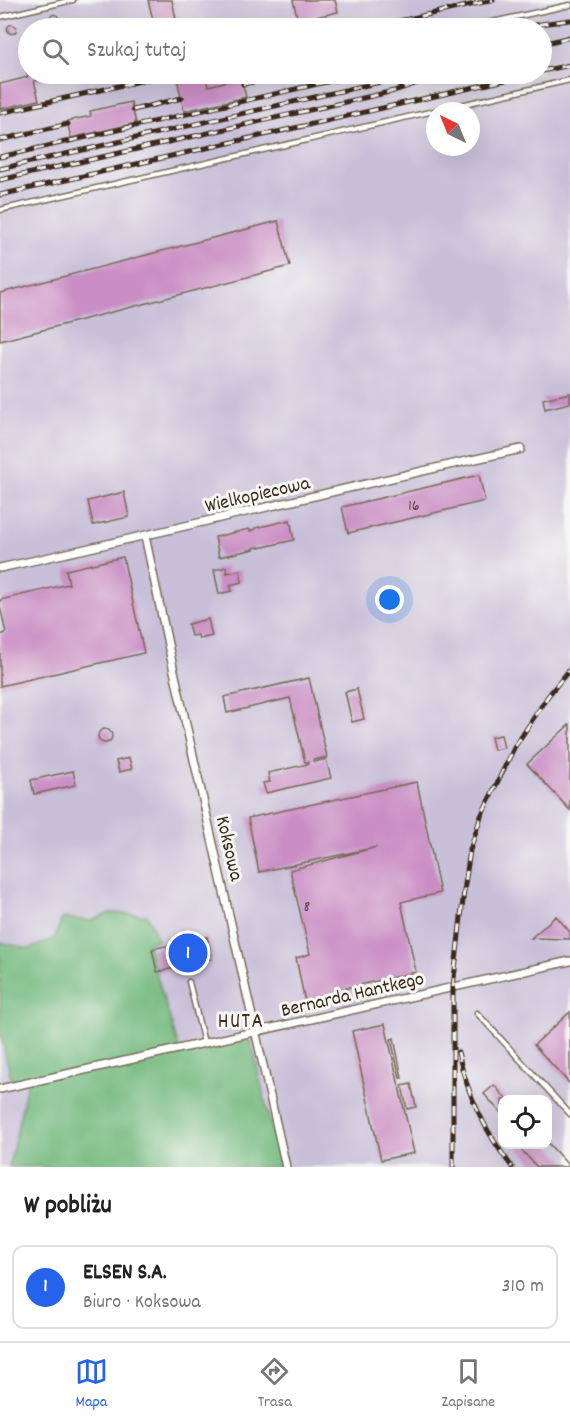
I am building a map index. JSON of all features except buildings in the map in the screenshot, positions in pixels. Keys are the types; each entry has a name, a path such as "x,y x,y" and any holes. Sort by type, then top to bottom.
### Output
{"street":[{"name":"Wielkopiecowa","path":"0,568 521,449"},
{"name":"Koksowa","path":"145,536 286,1167"},
{"name":"Bernarda Hantkego","path":"0,1089 570,961"}],"lane":[{"path":"0,17 72,0"},
{"path":"509,18 570,4"},
{"path":"0,210 570,80"},
{"path":"189,982 204,1044"},
{"path":"477,1014 570,1114"}],"shaded area":[{"path":"0,0 570,0 570,1167 0,1167"}],"green space":[{"path":"110,913 147,915 158,940 147,943 180,1052 251,1040 280,1167 9,1167 28,1079 12,1083 0,1032 0,942 29,949 54,939 62,918 91,921"}],"railway":[{"path":"413,18 493,0"},
{"path":"552,22 570,20"},
{"path":"552,42 570,37"},
{"path":"552,69 570,65"},
{"path":"0,113 127,84"},
{"path":"0,157 318,84"},
{"path":"0,169 371,84"},
{"path":"0,180 394,91 415,84"},
{"path":"0,195 488,84"},
{"path":"133,110 182,98"},
{"path":"0,140 68,124"},
{"path":"453,1167 453,987 470,850 481,816 514,748 548,696 570,669"},
{"path":"458,1052 472,1098 494,1141 512,1167"}],"place":[{"name":"ELSEN S.A.","path":"188,953"}],"district":[{"name":"HUTA","path":"241,1020"}]}
